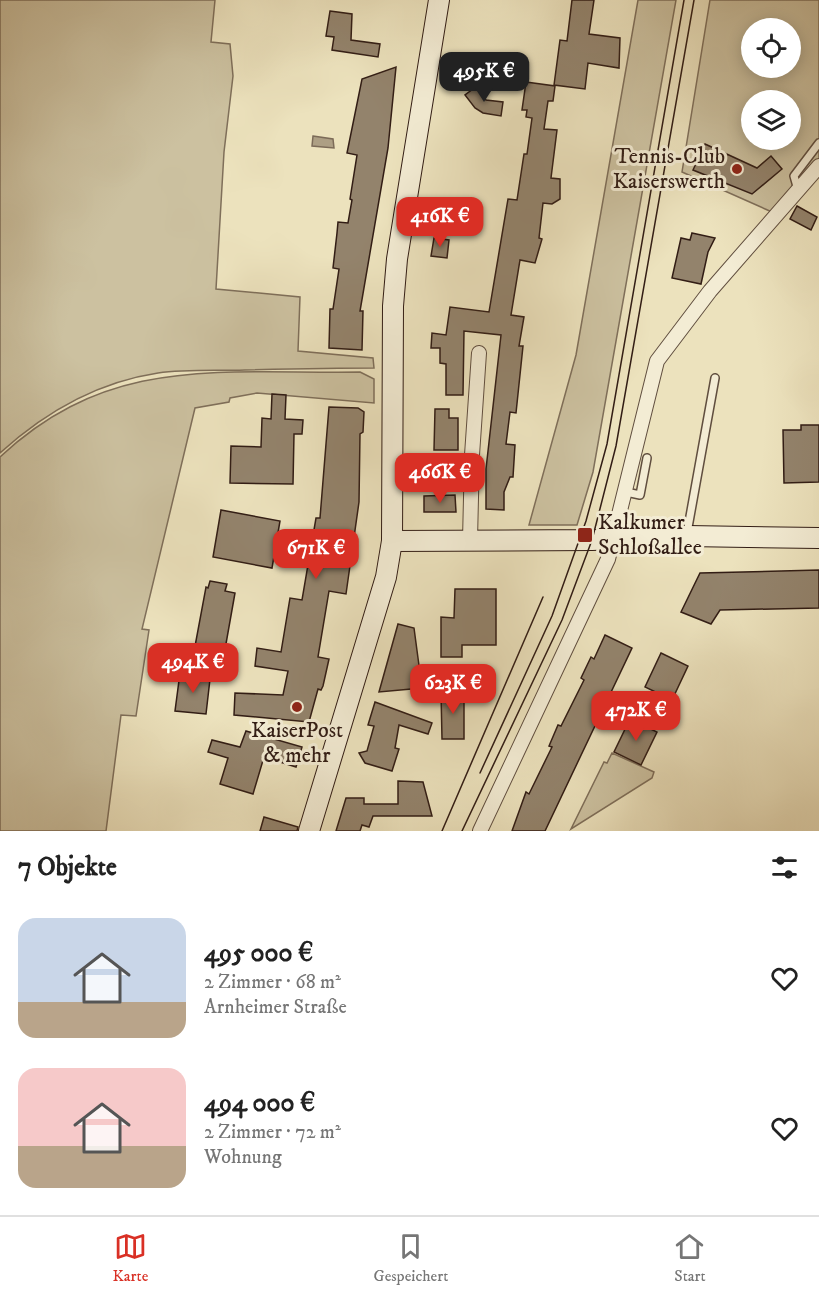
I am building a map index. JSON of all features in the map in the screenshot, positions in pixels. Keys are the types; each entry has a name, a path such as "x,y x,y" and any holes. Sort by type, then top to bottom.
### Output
{"main road":[{"path":"309,831 386,577 392,541 393,306 397,259 439,0"},
{"path":"392,541 687,536 819,537"}],"street":[{"path":"480,831 608,559 657,361 710,291 819,166"},
{"path":"471,540 472,456 479,353"}],"lane":[{"path":"798,190 794,176 819,142"},
{"path":"687,536 715,378"},
{"path":"626,492 640,495 647,458"}],"shaded area":[{"path":"0,0 215,0 211,42 230,44 233,76 224,152 216,289 300,297 298,351 373,358 374,368 190,371 136,377 73,401 35,425 0,453"},
{"path":"638,0 676,0 593,472 577,525 529,525 576,355"},
{"path":"710,0 819,0 819,159 772,212 682,172"},
{"path":"313,136 333,139 334,148 312,146"},
{"path":"360,372 374,379 374,403 257,393 230,398 229,402 195,408 142,629 149,630 136,716 121,715 106,831 0,831 0,457 41,424 83,401 126,385 169,377 214,373"},
{"path":"612,753 654,772 652,778 571,829 604,762 607,763"}],"building":[{"path":"572,0 594,0 589,34 620,38 619,68 588,63 585,89 554,85 560,40 567,41"},
{"path":"330,11 352,14 351,40 380,44 378,57 332,50 334,37 326,36"},
{"path":"396,67 388,148 360,311 363,311 362,350 329,348 330,309 333,309 339,269 333,268 338,222 348,223 352,200 350,199 357,155 347,153 362,79"},
{"path":"526,82 555,86 553,101 548,101 544,129 557,130 551,178 560,179 560,199 552,204 543,203 539,238 542,239 535,263 520,260 511,315 524,317 519,346 523,346 516,413 510,412 506,444 515,445 513,477 510,477 504,492 504,510 486,509 486,469 501,335 464,331 463,395 446,395 446,364 440,363 440,348 431,348 432,333 446,335 450,307 489,312 508,199 517,200 524,154 527,154 532,118 526,117 527,110 522,110"},
{"path":"477,86 486,100 503,102 501,116 483,113 475,108 465,95"},
{"name":"Tennis-Club Kaiserswerth","path":"705,144 757,168 771,156 782,169 752,194 693,170"},
{"path":"797,206 817,217 811,230 790,219"},
{"path":"692,233 715,238 708,252 701,284 672,278 681,238 690,240"},
{"path":"434,238 449,240 447,258 431,256"},
{"path":"272,394 286,395 285,419 303,420 302,434 294,434 293,484 230,483 231,446 261,447 262,418 271,419"},
{"path":"329,407 358,408 364,412 363,432 360,434 359,502 346,594 329,591 318,657 329,659 323,686 321,690 318,689 309,722 234,715 235,693 283,695 288,671 255,666 257,648 281,652 290,598 302,600 316,518 320,518"},
{"path":"435,409 449,409 449,418 458,418 458,450 434,450"},
{"path":"801,425 819,425 819,482 784,483 783,430 801,430"},
{"path":"455,495 456,512 424,512 424,496"},
{"path":"221,510 280,521 272,568 213,557"},
{"path":"819,570 819,608 720,610 711,624 681,612 700,573"},
{"path":"210,581 227,584 225,591 235,593 224,655 219,654 218,661 193,657 206,587 208,588"},
{"path":"455,589 496,589 496,645 462,645 462,657 441,657 441,617 454,618"},
{"path":"398,624 414,628 422,688 379,692"},
{"path":"605,635 632,648 545,831 512,831 526,792 529,794 552,747 549,746 558,725 561,726 584,680 581,678 591,657 594,659"},
{"path":"661,653 688,666 672,700 645,687"},
{"path":"180,673 210,679 206,714 175,711"},
{"path":"441,692 464,692 464,739 442,739"},
{"path":"375,702 432,723 428,734 399,725 395,748 399,749 392,771 365,763 359,753 367,751 374,726 368,725"},
{"path":"630,719 657,732 641,765 614,752"},
{"path":"246,731 302,747 296,767 264,757 253,794 220,784 228,758 208,752 212,740 240,747"},
{"path":"398,781 423,782 432,816 373,816 369,827 362,825 360,831 336,831 346,798 364,798 364,804 398,804"},
{"path":"264,817 298,827 297,831 260,831"}],"tram line":[{"path":"480,773 552,616 586,521 607,444 684,0"},
{"path":"462,831 562,620 592,540 616,446 694,0"},
{"path":"442,831 543,597"}],"place":[{"name":"Tennis-Club Kaiserswerth","path":"737,169"},
{"name":"Kalkumer Schloßallee","path":"585,535"},
{"name":"KaiserPost & mehr","path":"297,707"}]}
